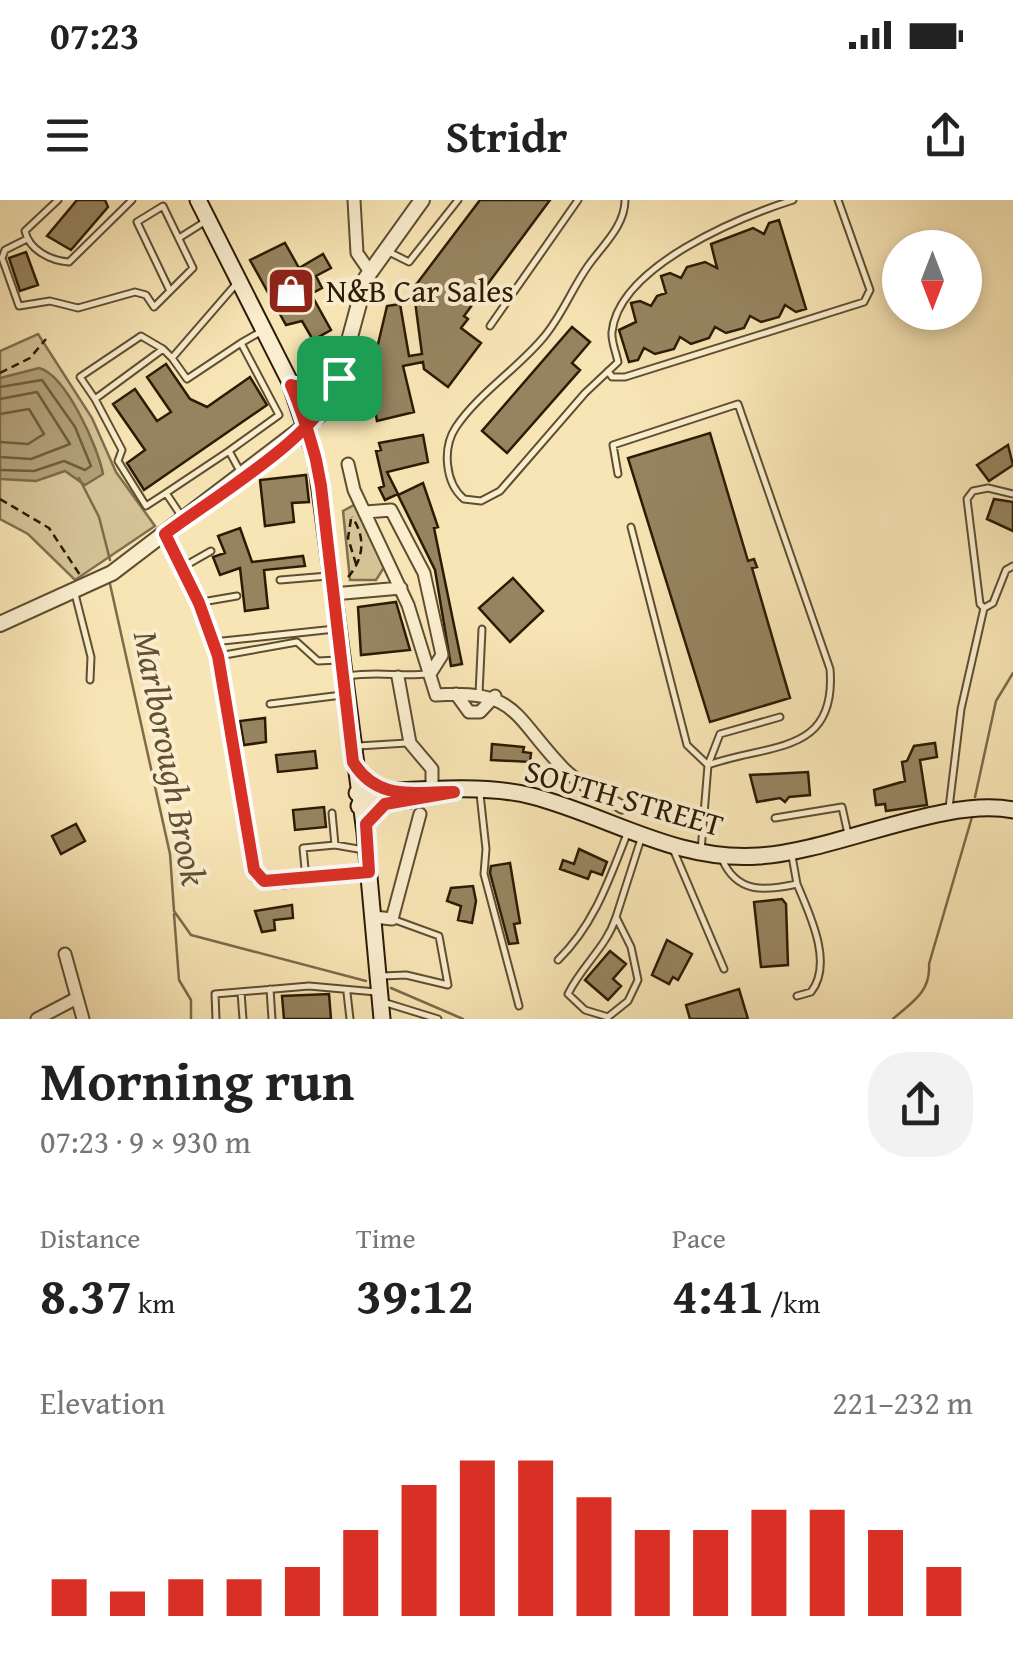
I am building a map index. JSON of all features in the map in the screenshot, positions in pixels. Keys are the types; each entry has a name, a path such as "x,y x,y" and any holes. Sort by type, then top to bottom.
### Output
{"main road":[{"path":"198,200 291,385 307,428 321,486 340,576 334,594 366,842 380,997"},
{"path":"291,385 314,390 339,378"},
{"path":"352,754 364,779 384,798 368,820 366,842"},
{"name":"SOUTH STREET","path":"384,798 480,791 534,796 672,846 720,856 791,853 948,814 992,807 1013,810"},
{"name":"SOUTH STREET","path":"358,800 454,792"}],"street":[{"path":"354,200 357,253 370,272"},
{"path":"0,624 112,572 307,428 328,406 370,272 422,200"},
{"path":"348,464 361,510 401,588 436,695 495,696 522,718 566,772 622,807"},
{"path":"361,510 391,510 424,573 442,655 430,674"},
{"path":"165,534 199,603 218,656 254,870 264,881 369,872"},
{"path":"334,594 401,588"},
{"path":"398,677 410,743 432,769 432,792"},
{"path":"456,694 470,712 480,712 495,696"},
{"path":"374,917 392,919 420,814"},
{"path":"65,954 83,1019"},
{"path":"37,1019 77,998"}],"lane":[{"path":"58,200 25,230 27,239 42,254 69,262 132,200"},
{"path":"384,249 409,262 458,200"},
{"path":"490,326 578,200"},
{"path":"626,200 622,220 584,272 568,306 511,374 453,430 447,460 456,492 475,502 494,496 618,362 612,337 615,320 656,266 750,213 793,200"},
{"path":"608,371 619,378 635,374 869,298 838,200"},
{"path":"27,239 4,250 2,258 19,306 50,301 78,308 136,292 146,295 154,308 194,268 163,206 137,222 170,291"},
{"path":"179,238 208,220"},
{"path":"172,358 239,281"},
{"path":"241,342 279,414 146,506 118,461 122,450 80,377 141,336 164,349 187,379 241,342 264,330"},
{"path":"95,399 164,349"},
{"path":"618,474 613,445 738,404 830,668 832,700 810,735 776,749 708,765"},
{"path":"229,451 243,476"},
{"path":"984,608 980,604 967,499 973,491 988,488 1013,494"},
{"path":"166,493 184,520"},
{"path":"631,527 687,744 708,765"},
{"path":"183,567 211,551"},
{"path":"984,608 994,603 1006,570 1013,566"},
{"path":"280,580 340,576"},
{"path":"74,591 88,639 90,680"},
{"path":"199,603 236,596"},
{"path":"948,814 961,708 984,608"},
{"path":"212,642 338,629"},
{"path":"478,694 482,629"},
{"path":"218,656 297,642 306,646 318,661 342,668 398,677 430,674"},
{"path":"270,704 345,695"},
{"path":"701,854 708,765 720,734 780,716"},
{"path":"352,754 410,743"},
{"path":"480,791 486,849 484,874 518,1006"},
{"path":"776,818 842,807 849,837"},
{"path":"332,812 334,845"},
{"path":"616,917 630,947 638,980 628,1001 608,1017 584,1010 568,994 579,972 608,941 635,834"},
{"path":"558,960 578,941 635,834"},
{"path":"306,879 303,848 334,845 352,852 366,842"},
{"path":"672,846 679,872 724,969"},
{"path":"791,853 797,884 814,924 818,976 812,992 796,996"},
{"path":"720,856 727,871 754,890 797,884"},
{"path":"380,997 406,975 448,985 439,936 392,919"},
{"path":"216,1019 215,994 310,986 380,997 438,1019"},
{"path":"270,989 272,1019"},
{"path":"241,992 242,1019"},
{"path":"348,992 350,1019"}],"path":[{"path":"0,373 30,358 46,339"},
{"path":"0,499 49,528 80,575"},
{"path":"357,566 348,538 352,516 361,510"},
{"path":"340,576 357,566 362,546 352,516"}],"shaded area":[{"path":"38,334 92,418 116,472 155,526 75,580 28,534 0,519 0,351"},
{"path":"354,505 385,566 376,580 350,580 343,511"}],"water":[{"path":"39,368 49,373 70,397 95,447 103,474 85,485 65,471 36,481 0,479 0,378"}],"building":[{"path":"77,200 105,200 108,207 71,250 47,236"},
{"path":"480,200 550,200 464,316 468,319 461,328 481,343 448,387 424,369 423,362 403,366 414,412 377,421 371,387 378,385 374,361 387,306 400,304 409,356 422,354 415,301 424,300 412,290"},
{"path":"779,220 806,309 796,312 785,305 779,317 761,322 750,316 744,328 726,333 715,327 709,338 691,344 680,337 674,349 655,354 644,348 638,360 629,362 619,330 636,322 631,303 640,301 651,306 657,296 666,293 661,276 670,273 681,278 687,267 705,262 717,268 711,244 753,228 764,234 769,223"},
{"name":"N&B Car Sales","path":"285,243 299,268 323,254 331,268 316,276 322,288 311,294 331,330 313,340 302,321 286,325 250,260"},
{"path":"26,252 38,285 20,291 9,258"},
{"path":"572,327 590,342 572,363 580,370 507,453 482,431"},
{"path":"166,364 190,399 207,407 250,377 267,405 144,490 127,463 145,450 113,404 135,389 157,421 171,412 147,377"},
{"path":"710,433 748,561 754,559 757,567 752,568 790,698 710,722 628,458"},
{"path":"423,435 428,462 387,472 398,494 385,500 379,488 384,486 376,451 381,450 379,443"},
{"path":"1008,445 1013,465 989,481 977,465"},
{"path":"306,475 309,502 292,503 294,522 265,526 260,480"},
{"path":"423,483 438,527 434,528 462,664 451,666 435,570 398,495"},
{"path":"994,499 1013,502 1013,531 987,519"},
{"path":"240,528 252,562 303,556 305,566 264,570 268,608 245,611 240,568 220,575 213,557 225,553 218,536"},
{"path":"513,578 543,611 510,642 479,608"},
{"path":"396,602 410,650 361,655 358,607"},
{"path":"265,718 266,742 244,745 240,721"},
{"path":"935,743 937,757 920,760 927,805 886,811 885,804 876,805 874,790 905,781 902,762 907,761 914,746"},
{"path":"492,744 524,747 523,752 531,753 530,762 491,760"},
{"path":"315,751 317,768 278,772 276,755"},
{"path":"808,772 810,795 789,797 785,802 780,798 757,802 750,775"},
{"path":"324,807 326,827 295,830 293,810"},
{"path":"76,824 85,841 61,854 52,836"},
{"path":"579,849 607,862 602,875 591,871 588,879 560,869 563,860 574,864"},
{"path":"510,863 520,923 514,924 518,943 509,944 490,873 491,866"},
{"path":"473,886 476,901 472,923 458,920 461,906 447,901 451,888"},
{"path":"782,899 786,904 788,965 761,967 754,902"},
{"path":"292,905 293,918 274,920 275,930 262,932 255,911"},
{"path":"667,940 692,954 678,980 673,977 669,984 652,975"},
{"path":"610,951 626,964 613,979 621,986 608,1000 585,980"},
{"path":"739,989 748,1019 690,1019 686,1005"},
{"path":"329,994 331,1019 284,1019 282,996"}],"waterway":[{"name":"Marlborough Brook","path":"79,478 99,517 110,560"},
{"name":"Marlborough Brook","path":"110,584 170,854 174,911 191,935 366,981"},
{"name":"Marlborough Brook","path":"975,797 996,701 1013,673"},
{"name":"Marlborough Brook","path":"893,1019 919,996 927,982 972,817"},
{"path":"174,914 179,980 191,1000 191,1019"},
{"name":"Marlborough Brook","path":"391,988 463,1019"}],"place":[{"name":"N&B Car Sales","path":"291,291"}],"route":[{"path":"339,378 314,390 291,385 304,416 307,428 316,460 321,486 353,762 364,779 384,792 454,792 385,804 377,811 366,824 369,872 264,881 254,870 218,656 199,603 165,534 307,428 328,406 339,378"}]}
